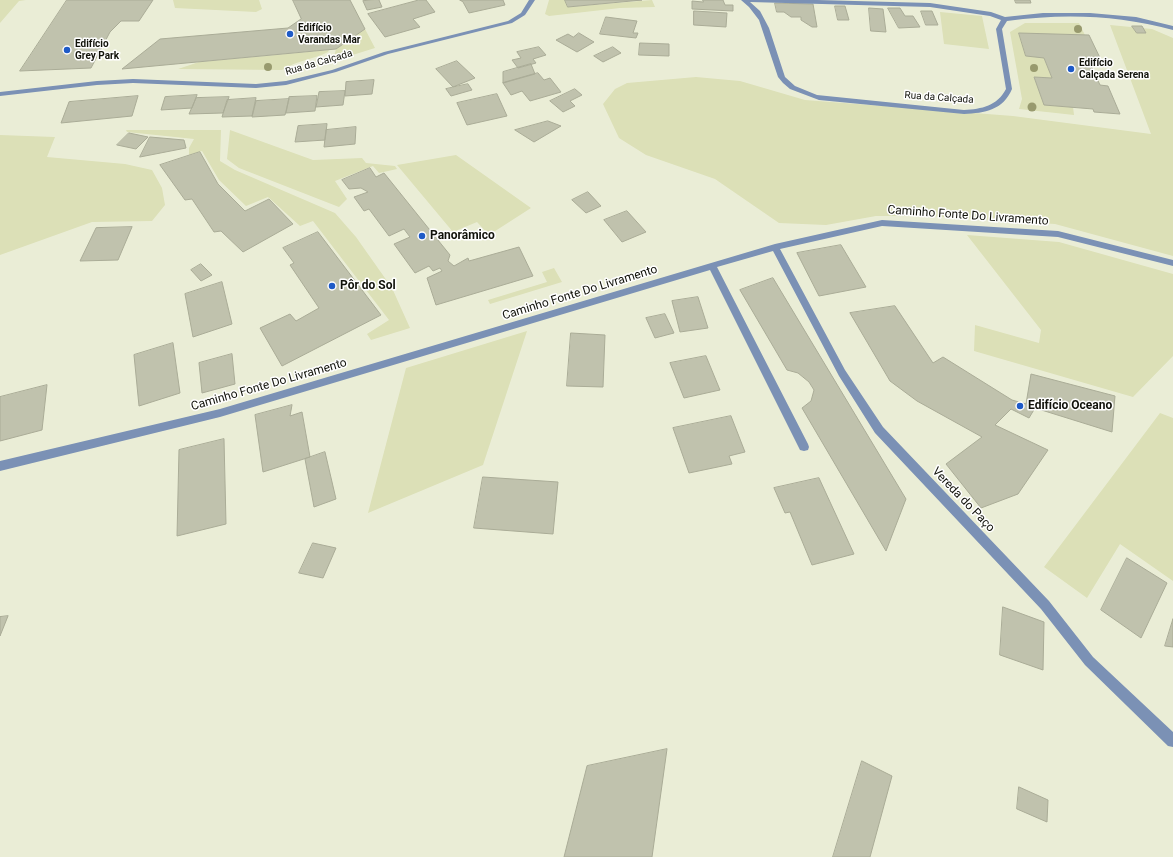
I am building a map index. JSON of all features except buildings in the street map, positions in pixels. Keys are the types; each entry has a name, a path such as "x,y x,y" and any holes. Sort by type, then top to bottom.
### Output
{"street":[{"name":"Rua da Calçada","path":"0,94 96,83 133,81 256,86 286,83 334,71 386,53 510,22 523,14 532,0"},
{"name":"Rua da Calçada","path":"744,0 752,5 764,21 779,74 785,81 802,93 819,98 964,112 979,111 994,107 1003,101 1007,95 1009,89 999,29 1005,19"},
{"path":"750,0 930,5 992,14 1005,19 1022,16 1130,18 1151,21 1173,28"},
{"name":"Caminho Fonte Do Livramento","path":"0,466 220,413 774,247 882,222 1058,234 1173,264"},
{"name":"Vereda do Paço","path":"774,247 842,374 879,430 1045,605 1090,661 1173,741"},
{"path":"712,266 804,447"}],"green space":[{"path":"0,0 26,0 19,1 0,23"},
{"path":"173,0 259,0 262,9 256,12 175,8"},
{"path":"549,0 565,0 568,7 652,0 655,7 620,8 549,16 545,14"},
{"path":"940,12 982,16 989,49 944,44"},
{"path":"1025,23 1079,23 1085,35 1044,58 1052,78 1034,77 1044,104 1073,107 1074,115 1019,109 1022,99 1010,32"},
{"path":"1110,25 1152,29 1173,38 1173,256 1055,224 929,216 876,216 826,225 779,223 715,179 646,155 619,138 603,104 615,89 627,83 696,77 740,81 805,100 1013,116 1151,134"},
{"path":"365,29 375,48 301,71 330,61 334,57 336,49"},
{"path":"329,50 322,55 294,64 282,70 178,69 199,62"},
{"path":"126,130 221,130 220,161 235,170 335,213 356,237 392,288 410,328 371,340 367,334 389,320 313,221 300,226 268,197 246,206 219,180 202,151 189,155 189,148 194,139 127,132"},
{"path":"230,130 313,160 362,158 366,163 395,166 397,169 379,173 373,166 335,181 347,199 339,207 239,168 227,159"},
{"path":"0,135 55,137 47,157 125,164 152,170 162,188 165,205 152,221 92,222 0,255"},
{"path":"456,155 531,208 489,235 477,222 453,232 397,165"},
{"path":"967,235 1059,242 1173,274 1173,356 1133,397 974,351 975,325 1039,343 1041,330"},
{"path":"554,268 562,282 490,304 488,300 547,282 542,272"},
{"path":"527,331 483,465 368,513 406,368"},
{"path":"1160,413 1173,418 1173,581 1120,544 1087,598 1044,567"}],"place":[{"name":"Edifício Varandas Mar","path":"290,34"},
{"name":"Edifício Grey Park","path":"67,50"},
{"name":"Edifício Calçada Serena","path":"1071,69"},
{"name":"Panorâmico","path":"422,236"},
{"name":"Pôr do Sol","path":"332,286"},
{"name":"Edifício Oceano","path":"1020,406"}]}
